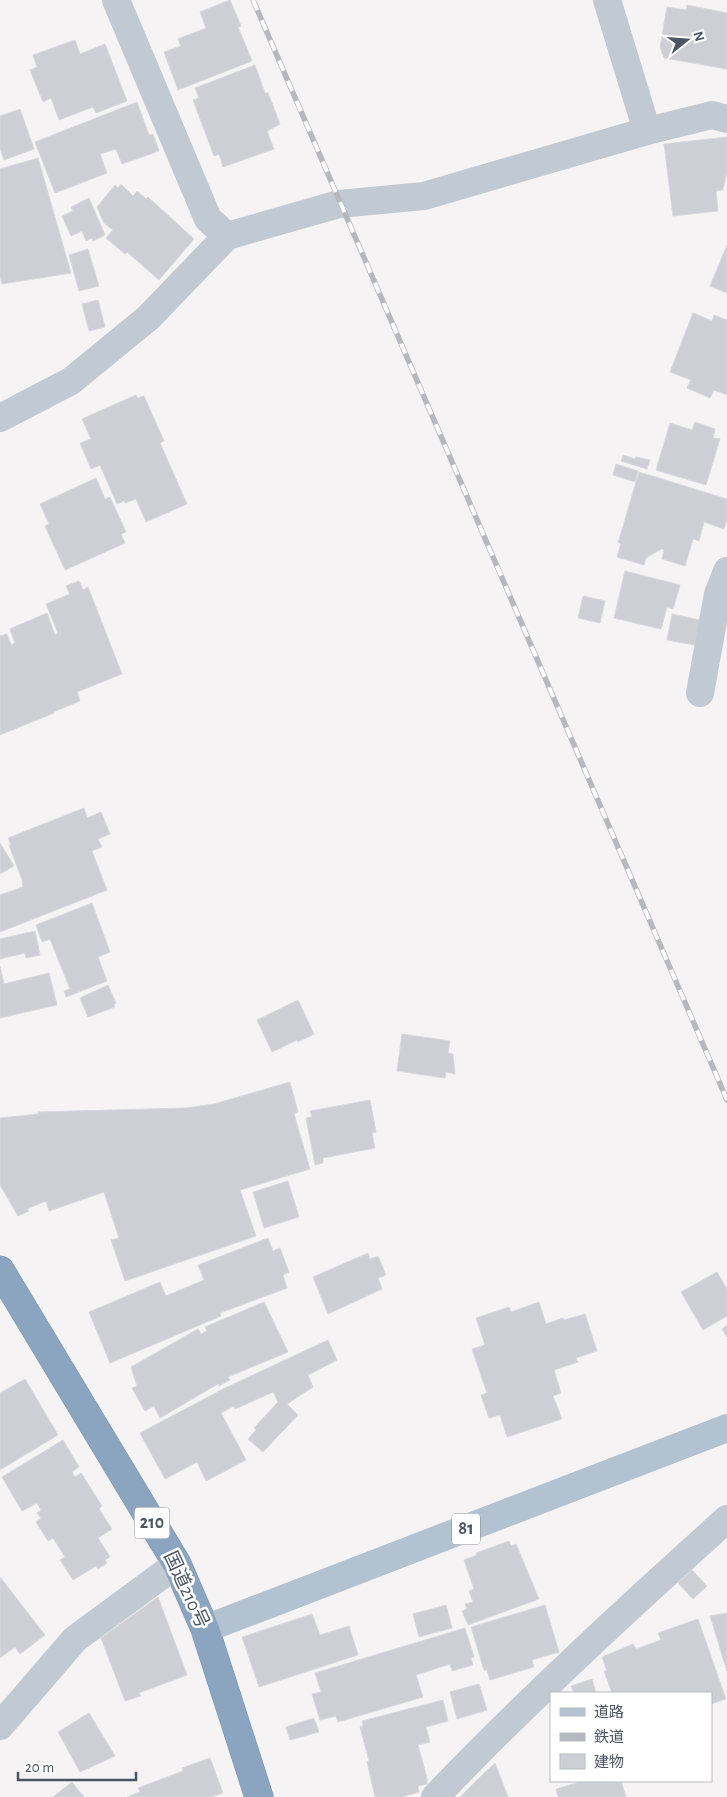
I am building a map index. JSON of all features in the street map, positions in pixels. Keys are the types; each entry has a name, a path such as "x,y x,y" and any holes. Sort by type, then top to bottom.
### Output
{"highway":[{"name":"国道210号","path":"0,1270 176,1564 205,1629 259,1797"}],"main road":[{"name":"81","path":"205,1629 727,1428"}],"street":[{"path":"116,0 208,219 227,236"},
{"path":"607,0 647,131"},
{"path":"0,418 71,382 148,318 227,236 339,204 424,196 647,131 712,115 727,119"},
{"path":"700,693 718,594 727,571"},
{"path":"436,1797 474,1756 614,1622 727,1519"},
{"path":"0,1726 75,1639 176,1564"}],"building":[{"path":"230,0 241,26 238,27 252,61 178,90 164,52 181,46 178,39 206,28 200,12"},
{"path":"687,5 727,13 727,69 664,58 660,47 667,7 686,10"},
{"path":"75,40 80,54 105,44 127,101 96,113 93,107 59,120 51,98 43,102 30,70 37,67 33,55"},
{"path":"255,65 265,93 268,93 280,124 267,131 274,149 223,167 219,154 214,156 193,100 199,98 195,88"},
{"path":"137,102 149,135 153,134 159,151 122,164 116,149 100,154 107,173 55,193 35,142"},
{"path":"20,109 34,149 4,160 0,148 0,116"},
{"path":"727,137 727,172 723,190 716,191 718,211 673,216 664,144"},
{"path":"38,158 71,273 2,284 0,276 0,169"},
{"path":"121,184 133,196 137,191 146,199 148,197 194,239 159,280 127,252 125,254 106,238 113,230 104,223 97,207 115,185 118,188"},
{"path":"89,198 105,235 93,241 92,238 86,241 82,231 71,236 62,216 73,211 71,207"},
{"path":"727,245 727,293 710,286"},
{"path":"88,249 99,286 79,291 69,255"},
{"path":"98,300 105,327 89,331 82,304"},
{"path":"693,313 712,321 714,315 727,320 727,395 714,390 710,398 687,388 691,380 670,372"},
{"path":"136,395 138,398 144,396 164,441 160,443 187,504 146,522 136,499 117,504 100,465 91,469 80,443 91,439 82,419"},
{"path":"695,422 715,429 713,438 720,439 706,485 656,470 670,423 692,430"},
{"path":"623,455 635,459 636,457 650,460 647,469 621,461"},
{"path":"616,464 638,471 635,482 613,475"},
{"path":"639,472 727,499 727,520 724,529 704,522 699,541 693,539 685,566 662,559 664,550 661,549 646,558 644,565 617,557 621,543 618,543"},
{"path":"96,478 105,499 110,497 126,532 121,534 125,543 65,570 45,526 49,524 40,504"},
{"path":"625,571 680,585 673,609 667,607 661,629 614,618"},
{"path":"79,581 83,590 88,587 122,674 77,692 80,701 0,735 0,636 7,634 11,645 15,643 10,629 47,613 55,635 58,633 46,604 70,594 66,586"},
{"path":"583,596 605,601 600,623 578,618"},
{"path":"672,614 700,620 695,645 667,640"},
{"path":"84,808 87,818 101,812 110,834 98,839 102,847 92,851 107,890 0,932 0,895 23,887 8,838"},
{"path":"0,843 14,866 0,874"},
{"path":"92,903 110,952 98,957 107,981 66,997 64,991 70,989 50,939 42,942 36,925"},
{"path":"35,931 40,955 26,958 25,953 0,959 0,939"},
{"path":"0,966 4,984 49,973 57,1005 0,1018"},
{"path":"108,985 116,1003 114,1004 115,1007 88,1017 80,998"},
{"path":"298,1000 314,1034 272,1052 257,1020"},
{"path":"402,1034 450,1041 448,1053 453,1054 455,1074 446,1072 445,1078 397,1071"},
{"path":"290,1082 298,1112 294,1114 310,1169 240,1190 256,1236 125,1281 111,1240 119,1238 104,1192 49,1211 46,1201 27,1209 29,1211 18,1216 0,1185 0,1118 38,1114 38,1112 186,1108 214,1104"},
{"path":"370,1100 376,1132 372,1133 375,1148 323,1158 323,1163 315,1165 306,1118 312,1117 310,1111"},
{"path":"288,1181 299,1217 264,1228 253,1192"},
{"path":"268,1238 273,1251 280,1248 289,1272 283,1275 287,1288 220,1313 221,1316 110,1363 89,1312 160,1282 166,1296 204,1280 198,1265"},
{"path":"368,1253 370,1259 378,1256 386,1275 378,1278 382,1289 328,1314 313,1277"},
{"path":"717,1272 727,1289 727,1316 703,1330 681,1292"},
{"path":"264,1302 288,1352 228,1377 230,1380 219,1386 218,1384 160,1418 154,1406 145,1411 132,1388 137,1386 131,1367 198,1329 201,1334 207,1331 205,1327"},
{"path":"539,1302 546,1324 563,1318 564,1320 585,1314 597,1351 576,1358 578,1362 554,1370 561,1393 553,1396 562,1419 507,1437 500,1415 489,1418 481,1395 487,1393 472,1349 485,1345 476,1318 509,1307 511,1312"},
{"path":"727,1325 727,1337 722,1329"},
{"path":"328,1340 337,1360 308,1375 313,1387 287,1404 298,1415 263,1452 248,1439 256,1430 254,1428 278,1402 273,1392 235,1409 234,1406 221,1413 246,1460 206,1481 197,1462 165,1479 140,1433 225,1388"},
{"path":"25,1379 58,1435 0,1470 0,1393"},
{"path":"63,1440 79,1467 72,1472 75,1477 81,1473 102,1506 99,1509 112,1529 98,1538 110,1557 105,1560 107,1563 98,1569 96,1566 73,1580 60,1560 65,1557 53,1538 48,1541 36,1522 41,1518 37,1513 41,1510 37,1503 22,1511 2,1477"},
{"path":"509,1541 511,1546 516,1544 539,1599 468,1625 462,1611 467,1609 465,1604 473,1602 469,1591 474,1589 464,1560 477,1555 476,1553"},
{"path":"692,1570 707,1586 693,1599 678,1583"},
{"path":"0,1577 45,1635 20,1654 15,1647 0,1658"},
{"path":"158,1597 187,1675 139,1693 141,1696 125,1701 101,1638"},
{"path":"446,1605 452,1628 419,1637 413,1614"},
{"path":"545,1605 559,1652 532,1660 534,1667 490,1680 487,1670 484,1670 471,1627"},
{"path":"727,1613 727,1671 710,1616"},
{"path":"312,1614 320,1635 349,1626 358,1655 259,1687 242,1637"},
{"path":"698,1619 726,1699 712,1704 712,1692 612,1692 604,1671 607,1671 602,1657 633,1644 636,1649 661,1640 658,1633"},
{"path":"465,1628 474,1657 471,1658 473,1665 452,1671 450,1664 416,1675 423,1697 338,1722 336,1716 320,1720 312,1694 321,1692 315,1673"},
{"path":"592,1679 596,1692 574,1692 571,1686"},
{"path":"479,1684 487,1710 457,1719 450,1692"},
{"path":"443,1700 448,1721 426,1727 430,1742 418,1745 427,1784 418,1786 419,1792 402,1797 375,1797 367,1762 369,1761 360,1727 363,1726 362,1721"},
{"path":"89,1713 115,1756 80,1772 58,1732"},
{"path":"314,1718 319,1732 290,1740 286,1727"},
{"path":"210,1758 223,1793 212,1797 127,1797 140,1792 138,1788 183,1771 182,1768"},
{"path":"495,1763 508,1797 460,1797 480,1777"},
{"path":"72,1782 84,1797 53,1797"},
{"path":"580,1782 621,1782 626,1797 558,1797 556,1789"}],"railway":[{"path":"253,0 727,1100"}]}
